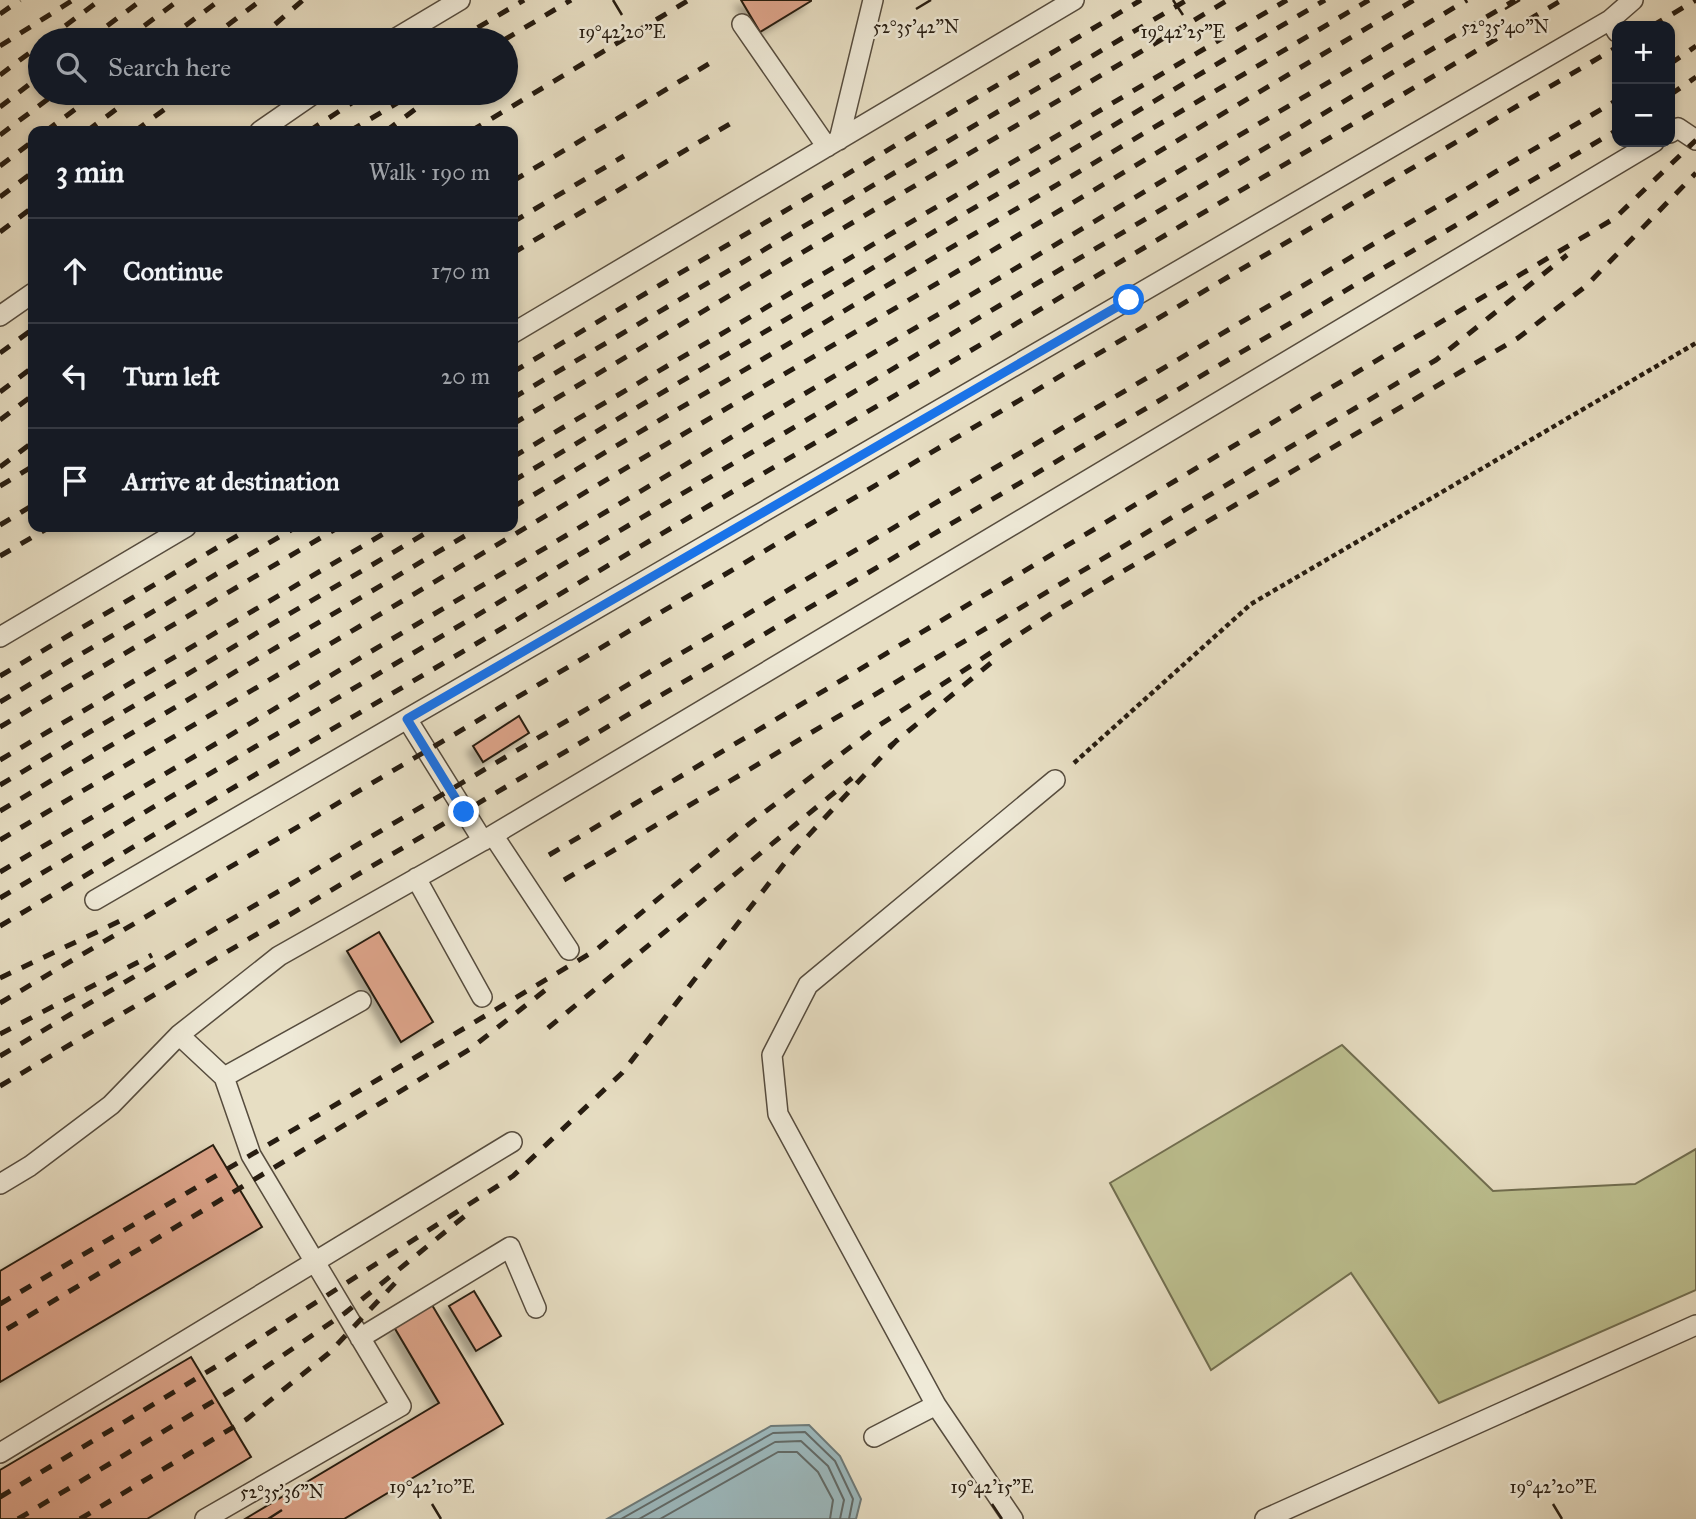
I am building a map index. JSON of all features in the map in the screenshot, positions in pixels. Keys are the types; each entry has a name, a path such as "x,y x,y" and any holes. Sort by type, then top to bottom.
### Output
{"lane":[{"path":"413,28 460,0"},
{"path":"833,143 873,0"},
{"path":"518,330 1074,0"},
{"path":"1618,21 1633,0"},
{"path":"742,24 833,143"},
{"path":"95,900 1612,27"},
{"path":"267,126 297,105"},
{"path":"1675,127 1696,140"},
{"path":"0,1184 30,1166 111,1105 179,1035 279,956 488,838 1646,147"},
{"path":"0,316 28,296"},
{"path":"0,637 178,532"},
{"path":"407,719 569,950"},
{"path":"1013,1519 936,1405 778,1114 772,1055 808,985 1055,780"},
{"path":"416,878 482,997"},
{"path":"224,1077 361,1001"},
{"path":"179,1035 224,1077 251,1155 401,1406 205,1519"},
{"path":"0,1453 512,1142"},
{"path":"360,1338 510,1247 536,1308"},
{"path":"1265,1519 1696,1325"},
{"path":"874,1437 936,1405"}],"path":[{"path":"1055,780 1251,604 1696,343"}],"green space":[{"path":"1342,1045 1493,1191 1635,1184 1696,1149 1696,1290 1439,1403 1351,1273 1211,1370 1110,1183"}],"water":[{"path":"809,1425 840,1456 861,1499 856,1519 607,1519 771,1426"}],"building":[{"path":"741,0 811,0 811,1 760,32"},
{"path":"519,716 529,733 483,762 473,746"},
{"path":"379,932 433,1022 401,1042 347,951"},
{"path":"213,1145 262,1227 0,1382 0,1271"},
{"path":"474,1291 501,1336 476,1351 449,1306"},
{"path":"432,1305 503,1424 344,1519 245,1519 439,1403 394,1327"},
{"path":"191,1357 251,1457 147,1519 0,1519 0,1470"}],"railway":[{"path":"0,14 20,0"},
{"path":"29,28 73,0"},
{"path":"62,28 100,0"},
{"path":"104,28 142,0"},
{"path":"141,28 179,0"},
{"path":"182,28 220,0"},
{"path":"224,28 261,0"},
{"path":"271,28 303,0"},
{"path":"477,28 524,0"},
{"path":"518,32 571,0"},
{"path":"518,103 689,0"},
{"path":"518,369 1141,0"},
{"path":"518,395 1187,0"},
{"path":"518,421 1228,0"},
{"path":"518,454 1287,0"},
{"path":"518,478 1325,0"},
{"path":"518,504 1369,0"},
{"path":"0,840 1414,0"},
{"path":"0,872 1467,0"},
{"path":"0,898 1515,0"},
{"path":"0,926 1562,0"},
{"path":"1660,21 1696,0"},
{"path":"0,46 28,28"},
{"path":"1675,61 1696,46"},
{"path":"0,1003 1612,50"},
{"path":"0,75 28,54"},
{"path":"518,178 717,59"},
{"path":"1675,92 1696,77"},
{"path":"0,107 28,85"},
{"path":"0,1056 1612,103"},
{"path":"0,135 40,105"},
{"path":"53,126 81,105"},
{"path":"94,126 122,105"},
{"path":"142,126 171,105"},
{"path":"317,126 349,105"},
{"path":"358,126 394,105"},
{"path":"393,126 421,105"},
{"path":"479,126 514,105"},
{"path":"518,250 738,119"},
{"path":"0,1086 1612,133"},
{"path":"549,855 1615,218 1696,140"},
{"path":"0,166 28,145"},
{"path":"518,219 624,156"},
{"path":"0,1304 596,950 749,824 878,726 1049,615 1518,338 1586,286 1696,173"},
{"path":"0,197 28,176"},
{"path":"0,232 28,211"},
{"path":"564,880 1436,360 1567,255"},
{"path":"0,353 28,333"},
{"path":"0,392 28,371"},
{"path":"0,420 28,399"},
{"path":"0,467 28,446"},
{"path":"0,486 28,469"},
{"path":"0,525 28,508"},
{"path":"0,556 41,532"},
{"path":"0,676 244,532"},
{"path":"0,702 288,532"},
{"path":"0,727 331,532"},
{"path":"0,760 387,532"},
{"path":"0,785 428,532"},
{"path":"0,811 472,532"},
{"path":"889,747 992,662"},
{"path":"0,1497 217,1366 513,1176 622,1073 794,851 897,740"},
{"path":"548,1028 852,778"},
{"path":"0,978 120,921"},
{"path":"0,1034 152,955"},
{"path":"7,1329 470,1049 548,988"},
{"path":"18,1519 232,1390 345,1313 466,1215"},
{"path":"80,1519 247,1419 329,1353 397,1281"}],"route":[{"path":"464,812 407,719 1129,300"}]}
